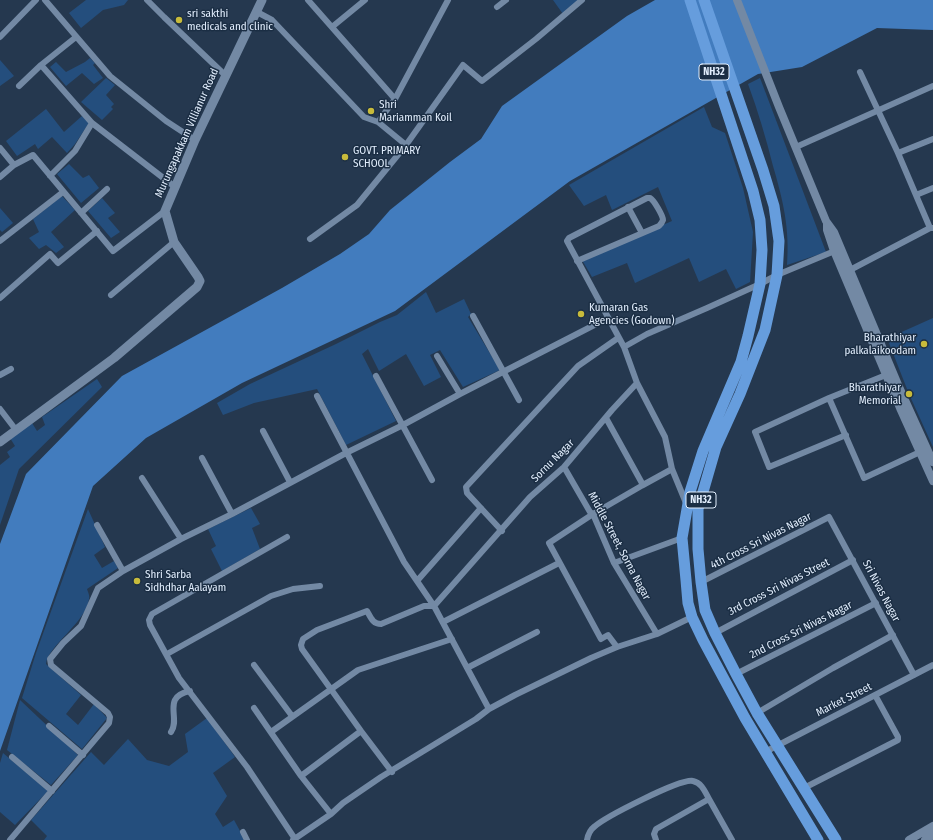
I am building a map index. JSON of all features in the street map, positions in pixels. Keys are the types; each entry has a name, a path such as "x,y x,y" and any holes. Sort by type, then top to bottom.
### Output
{"highway":[{"name":"NH32","path":"690,0 753,191 760,220 762,250 760,284 741,362 703,451 690,492 682,538 688,603 692,617 724,680 818,840"},
{"name":"NH32","path":"704,0 752,142 763,170 774,206 779,241 776,275 766,330 740,394 716,447 698,509 698,549 705,610 736,674 758,713 836,840"}],"main road":[{"name":"Murungapakkam Villianur Road","path":"0,442 114,358 197,287 200,281 196,272 174,242 165,211 195,140 262,0"}],"street":[{"path":"0,37 36,0"},
{"path":"45,0 110,76 166,121 195,140"},
{"path":"147,0 225,75"},
{"path":"308,0 395,99"},
{"path":"332,27 365,0"},
{"path":"378,122 395,99 448,0"},
{"path":"497,7 506,0"},
{"path":"310,239 357,205 406,145 463,65 482,81 536,39 582,0"},
{"path":"737,0 826,221 827,230 850,270 899,387 933,462"},
{"path":"257,12 272,20 364,116 378,122 406,145"},
{"path":"19,86 41,65 76,37"},
{"path":"41,65 92,123 175,186"},
{"path":"850,270 931,228 860,72"},
{"path":"796,147 933,86"},
{"path":"50,176 75,151 92,123"},
{"path":"898,153 933,139"},
{"path":"0,148 14,165"},
{"path":"0,177 14,165 32,155 113,250 165,211"},
{"path":"916,195 933,188"},
{"path":"81,212 107,189"},
{"path":"0,241 63,192"},
{"path":"577,261 659,226 663,222 663,218 653,200 647,198 628,207 569,238 567,241 577,261 618,338 624,347 637,383 665,437 672,469 688,507"},
{"path":"628,207 642,233"},
{"path":"0,298 50,254 58,263 97,231"},
{"path":"111,295 174,242"},
{"path":"624,347 647,334 760,284 776,275 838,250"},
{"path":"838,250 886,375 933,481"},
{"path":"473,316 519,400"},
{"path":"10,840 109,723 110,717 108,713 51,665 50,659 63,643 81,626 98,588 123,571 181,539 232,514 290,482 608,318"},
{"path":"502,531 466,492 468,484 493,459 578,366 618,338"},
{"path":"437,356 460,394"},
{"path":"0,376 11,369"},
{"path":"846,435 769,467 755,432 829,398 886,375"},
{"path":"376,376 432,480"},
{"name":"Sornu Nagar","path":"434,606 502,531 530,497 564,467 637,383"},
{"path":"317,396 404,562 434,606 489,709"},
{"path":"829,398 864,478 920,452"},
{"path":"0,409 16,430"},
{"path":"606,418 643,485"},
{"path":"262,431 290,482"},
{"path":"202,458 232,514"},
{"name":"Middle Street, Sorna Nagar","path":"564,467 590,512 593,514 614,563 656,634"},
{"path":"617,647 608,635 600,639 549,543 593,514 672,469"},
{"path":"142,478 181,539"},
{"path":"417,581 481,508"},
{"name":"4th Cross Sri Nivas Nagar","path":"701,582 830,517"},
{"name":"Sri Nivas Nagar","path":"830,517 914,675"},
{"path":"97,525 123,571"},
{"path":"287,537 152,614 150,617 150,623 179,678 248,767 294,839 331,814 343,802 476,719 489,709 529,688 617,647 656,634 692,617"},
{"path":"614,563 682,538"},
{"name":"3rd Cross Sri Nivas Street","path":"715,633 853,560"},
{"path":"443,622 559,563"},
{"path":"167,654 271,596 292,589 320,586"},
{"name":"2nd Cross Sri Nivas Nagar","path":"736,674 876,603"},
{"path":"392,772 302,649 303,640 317,630 367,612 373,622 381,624 424,606 434,606"},
{"path":"467,668 537,632"},
{"path":"758,713 833,668 893,635"},
{"path":"271,732 358,670 452,639"},
{"path":"254,665 292,716"},
{"name":"Market Street","path":"765,752 933,665"},
{"path":"171,732 174,728 173,714 175,701 180,694 190,691"},
{"path":"804,788 898,740 899,738 875,695"},
{"path":"254,708 331,814"},
{"path":"49,726 83,755"},
{"path":"302,776 361,731"},
{"path":"12,757 52,791"},
{"path":"587,840 593,827 620,811 669,788 692,781 700,784 731,840"},
{"path":"656,840 654,834 656,829 709,799"},
{"path":"909,840 933,826"},
{"path":"242,832 247,840"},
{"path":"925,840 933,835"}],"shaded area":[{"path":"86,0 128,0 124,5 103,10 81,28 69,13"},
{"path":"553,0 579,0 563,14"},
{"path":"655,0 933,0 933,30 877,28 802,67 758,74 570,181 395,311 242,383 146,438 93,486 0,751 0,544 26,474 122,376 282,288 340,254 369,234 390,210 481,139 502,106 627,16"},
{"path":"90,58 95,63 93,65 103,78 94,84 82,73 66,86 50,67 56,62 66,72"},
{"path":"0,60 14,76 0,86"},
{"path":"106,78 115,85 106,95 114,104 111,107 113,109 102,120 81,102"},
{"path":"760,78 826,252 787,265 787,227 783,203 765,135 748,84"},
{"path":"704,107 712,127 725,133 743,188 753,232 750,282 736,289 726,269 699,282 689,258 635,283 627,263 592,277 582,260 672,221 658,187 612,210 606,195 584,206 569,185"},
{"path":"46,109 64,132 82,116 89,123 67,153 52,137 38,149 35,144 17,156 6,141"},
{"path":"69,164 83,178 89,175 99,188 81,203 57,174"},
{"path":"62,196 75,210 51,232 64,247 56,253 46,245 39,249 29,238 39,232 33,219"},
{"path":"102,198 115,213 108,218 120,232 111,238 88,211"},
{"path":"0,208 13,223 2,232 0,230"},
{"path":"426,292 436,313 464,299 471,314 468,317 500,370 463,387 440,350 430,355 441,377 424,386 406,354 379,371 368,349 362,354 396,421 346,445 317,389 254,403 223,415 217,403 250,384 397,315"},
{"path":"933,318 933,447 909,394 889,343 895,335"},
{"path":"97,379 102,387 19,469 0,525 0,465 10,457 7,452 15,446 10,438 32,423 37,431 45,425 42,417"},
{"path":"251,508 260,524 252,528 260,549 222,571 211,549 216,546 208,529"},
{"path":"88,509 105,547 94,555 102,568 114,561 118,568 87,589 89,598 87,607 75,625 53,650 48,657 46,664 81,695 66,714 78,725 94,704 107,718 82,749 22,698 36,653"},
{"path":"20,700 78,755 51,785 7,750"},
{"path":"207,718 235,757 213,773 227,796 215,814 223,827 234,820 245,840 44,840 47,836 31,820 91,752 104,765 128,739 147,760 169,766 188,752 185,734"},
{"path":"3,753 48,791 15,825 0,812 0,763"}],"place":[{"name":"sri sakthi medicals and clinic","path":"179,20"},
{"name":"Shri Mariamman Koil","path":"371,111"},
{"name":"GOVT. PRIMARY SCHOOL","path":"345,157"},
{"name":"Kumaran Gas Agencies (Godown)","path":"581,314"},
{"name":"Bharathiyar palkalaikoodam","path":"924,344"},
{"name":"Bharathiyar Memorial","path":"909,394"},
{"name":"Shri Sarba Sidhdhar Aalayam","path":"137,581"}]}
